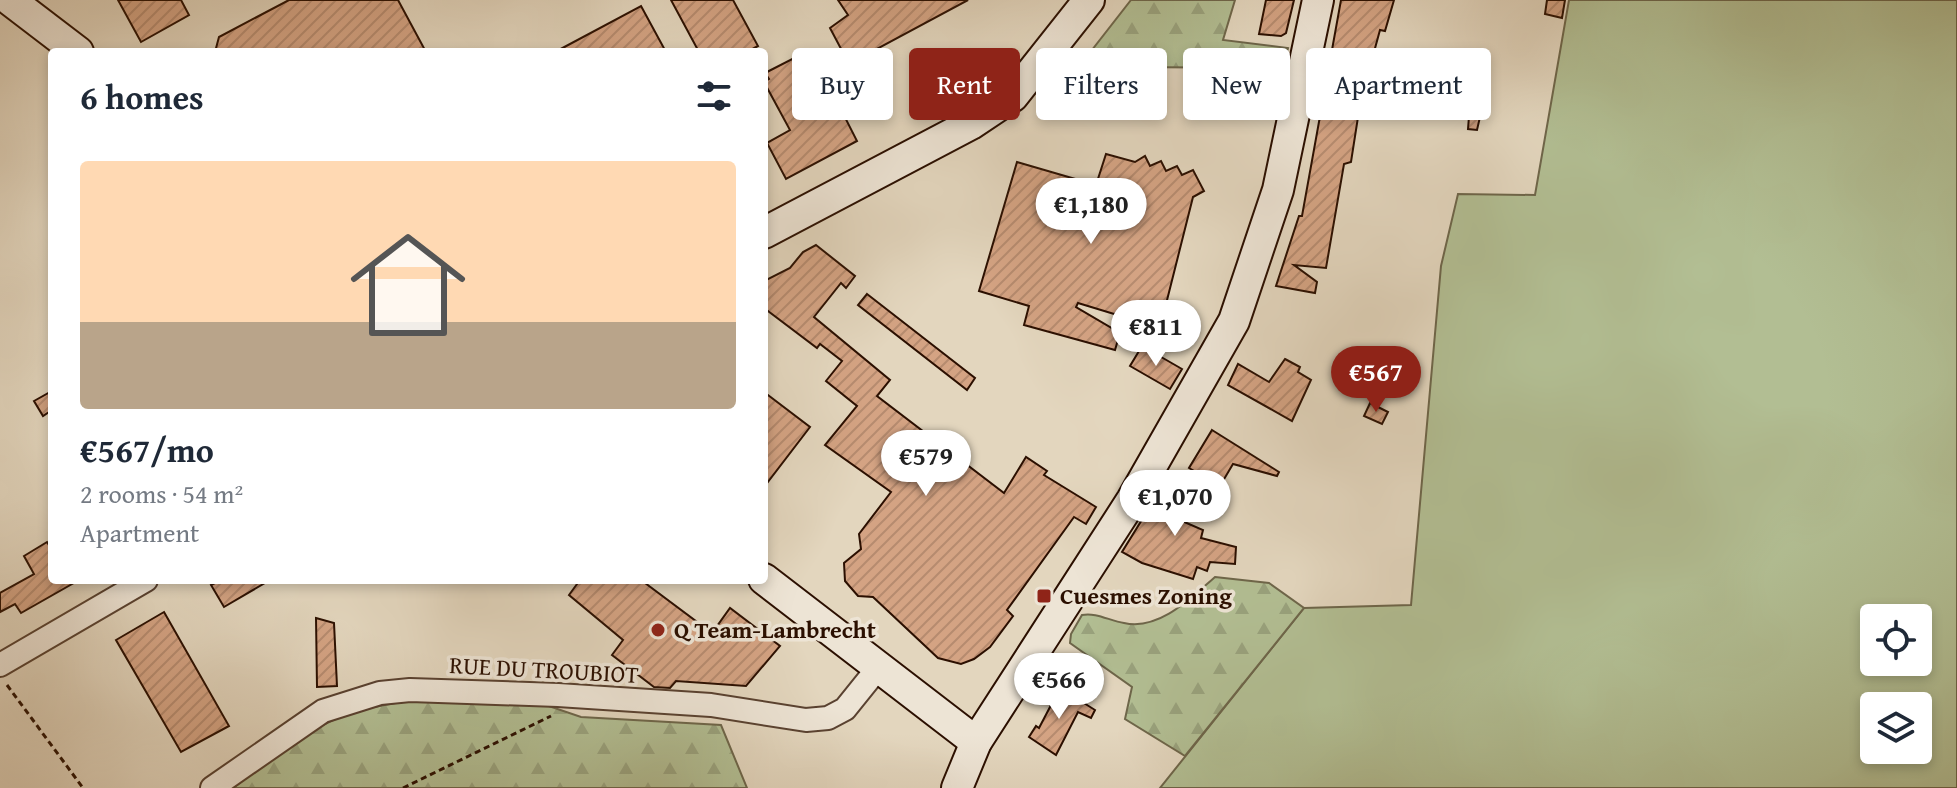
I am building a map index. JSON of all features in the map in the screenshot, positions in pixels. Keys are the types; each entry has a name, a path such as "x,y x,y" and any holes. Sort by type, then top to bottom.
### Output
{"main road":[{"path":"10,0 73,48"},
{"path":"768,231 971,124 1013,96 1089,0"},
{"path":"957,788 976,742 1132,500 1234,321 1278,190 1318,0"},
{"path":"768,582 976,742"}],"street":[{"path":"0,665 139,584"},
{"name":"RUE DU TROUBIOT","path":"212,788 323,711 351,700 410,690 558,695 711,705 806,720 828,718 845,709 878,668"}],"path":[{"path":"0,675 83,788"},
{"path":"403,788 556,714 558,695"}],"green space":[{"path":"1131,0 1235,0 1223,40 1288,48 1183,48 1183,67 1167,67 1167,48 1094,48"},
{"path":"1569,0 1957,0 1957,788 1160,788 1304,608 1411,605 1441,266 1458,194 1535,195"},
{"path":"1215,577 1269,583 1304,608 1185,756 1125,719 1132,687 1070,643 1071,634 1082,615 1137,624 1150,622 1174,611"},
{"path":"411,700 537,702 581,717 721,725 747,788 233,788 303,734 353,711"}],"building":[{"path":"118,0 181,0 189,15 141,42"},
{"path":"289,0 398,0 424,48 216,48 219,37"},
{"path":"671,0 733,0 758,46 754,48 697,48"},
{"path":"838,0 968,0 879,48 841,48 830,28 848,15"},
{"path":"1266,0 1294,0 1286,33 1281,36 1259,34"},
{"path":"1341,0 1394,0 1385,31 1380,30 1375,48 1332,48"},
{"path":"1547,0 1565,0 1562,18 1545,14"},
{"path":"641,6 664,48 562,48"},
{"path":"792,59 792,120 846,120 857,141 786,179 768,142 790,130 768,89 768,71"},
{"path":"1319,120 1358,120 1351,162 1344,164 1326,268 1294,265 1317,282 1315,293 1276,286 1299,216 1302,216"},
{"path":"1469,120 1479,120 1477,130 1468,129"},
{"path":"1106,154 1135,162 1145,156 1150,166 1161,161 1166,171 1177,166 1182,175 1193,170 1204,191 1193,197 1160,328 1078,303 1076,307 1120,333 1115,350 1024,325 1029,306 979,291 1017,162 1096,185"},
{"path":"816,245 855,276 846,288 841,283 814,317 890,380 877,396 1004,493 1026,457 1047,471 1044,475 1096,507 1086,524 1074,517 1007,610 1013,616 990,647 974,659 961,664 938,658 873,597 858,596 845,581 844,563 861,549 859,534 891,492 825,445 857,406 826,381 842,361 820,344 817,348 768,311 768,279 790,268 803,252"},
{"path":"867,294 975,378 967,390 858,305"},
{"path":"1142,346 1182,369 1170,389 1130,366"},
{"path":"1285,359 1300,367 1298,372 1311,380 1292,421 1228,385 1238,364 1269,382"},
{"path":"48,393 48,413 43,416 34,401"},
{"path":"768,395 810,427 768,482"},
{"path":"1370,403 1388,412 1382,424 1364,416"},
{"path":"1212,430 1279,472 1277,476 1233,464 1220,486 1189,468"},
{"path":"1166,481 1188,495 1183,503 1191,507 1182,521 1203,530 1201,538 1236,547 1235,564 1210,562 1207,571 1197,567 1193,579 1142,563 1122,552"},
{"path":"47,542 48,584 72,584 21,613 15,604 0,612 0,593 34,574 24,556"},
{"path":"213,584 263,584 224,607"},
{"name":"Q Team-Lambrecht","path":"577,584 646,584 712,633 730,608 780,646 746,686 676,681 670,688 654,687 612,655 623,640 569,595"},
{"path":"164,612 229,726 181,752 116,640"},
{"path":"316,618 334,623 337,686 317,687"},
{"path":"1060,688 1095,710 1091,718 1078,712 1056,755 1029,737 1036,726 1039,728"}],"place":[{"name":"Cuesmes Zoning","path":"1044,596"},
{"name":"Q Team-Lambrecht","path":"658,630"}]}
